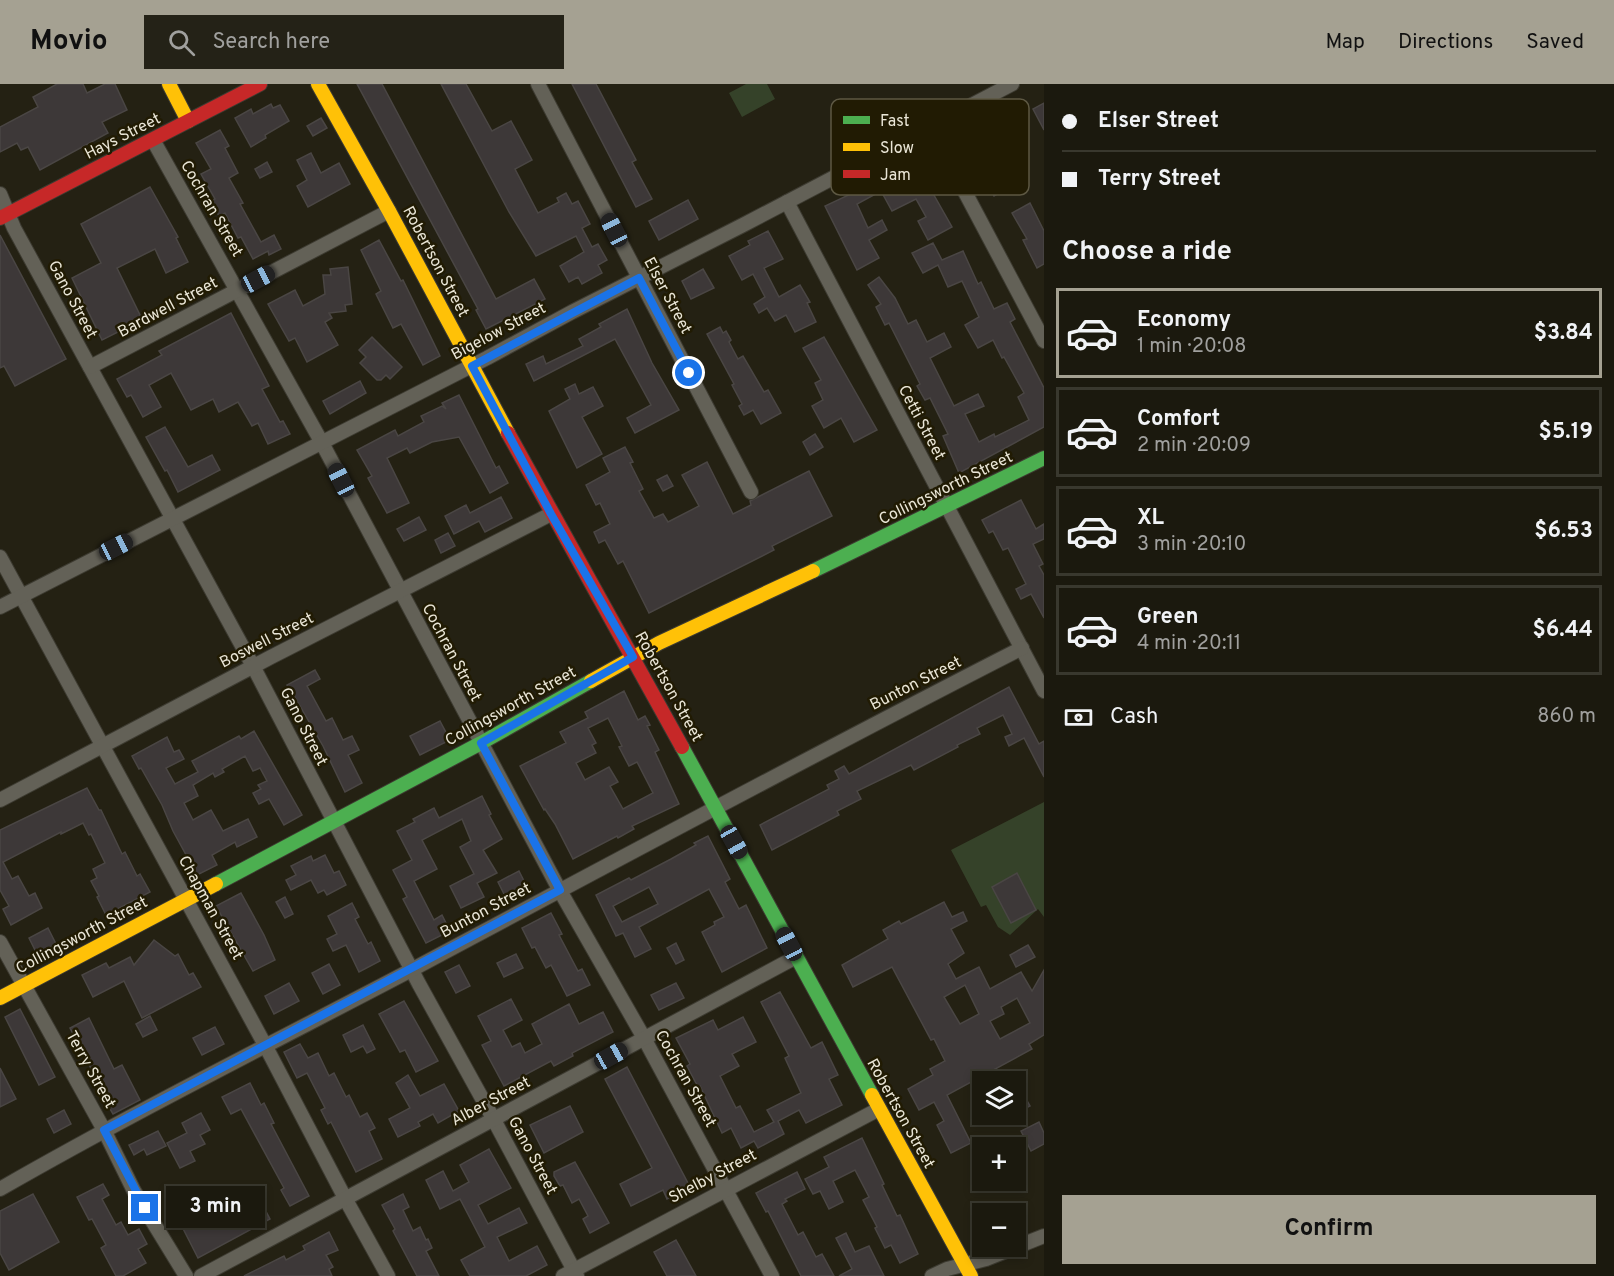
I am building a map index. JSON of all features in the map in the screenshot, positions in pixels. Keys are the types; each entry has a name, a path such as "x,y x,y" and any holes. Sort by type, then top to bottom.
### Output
{"street":[{"path":"169,84 188,121"},
{"name":"Hays Street","path":"4,216 260,84"},
{"name":"Robertson Street","path":"318,84 389,211 551,514 633,657 968,1270"},
{"name":"Elser Street","path":"538,84 751,492"},
{"name":"Bigelow Street","path":"984,99 1012,84"},
{"name":"Cochran Street","path":"153,140 322,443 560,890 644,1038 772,1276"},
{"name":"Bigelow Street","path":"0,607 831,179"},
{"name":"Gano Street","path":"0,194 4,216 90,367 253,666 412,969 494,1119 571,1274"},
{"path":"967,195 1044,341"},
{"name":"Cetti Street","path":"787,202 1044,691"},
{"name":"Bardwell Street","path":"90,367 389,211"},
{"name":"Collingsworth Street","path":"0,998 481,743 659,643 947,507 1044,458"},
{"name":"Boswell Street","path":"0,800 253,666 551,514"},
{"name":"Chapman Street","path":"0,557 265,1045 387,1276"},
{"name":"Bunton Street","path":"0,1189 104,1130 412,969 715,806 1022,648"},
{"name":"Terry Street","path":"0,942 104,1130 134,1191 186,1276"},
{"name":"Alber Street","path":"201,1276 796,957"},
{"name":"Shelby Street","path":"571,1274 879,1109"},
{"path":"932,1276 968,1270 986,1259 1044,1236"}],"green space":[{"path":"746,84 767,84 775,99 742,117 729,93"},
{"path":"1044,802 1044,917 1038,909 1010,935 998,927 986,905 981,907 951,850"}],"building":[{"path":"57,84 83,84 87,93 105,84 115,84 127,110 102,122 108,133 40,170 28,147 21,150 17,143 0,152 0,127 38,107 33,97"},
{"path":"357,84 382,84 496,299 534,279 545,299 486,329 476,310 478,309"},
{"path":"441,84 466,84 492,131 511,121 532,160 515,169 538,213 559,202 557,198 566,193 572,204 578,201 590,224 582,228 592,247 598,244 607,260 598,265 602,273 582,284 578,277 569,282 560,266 584,252 576,236 536,256 509,212"},
{"path":"572,84 596,84 636,160 632,162 652,199 636,207"},
{"path":"1044,103 1044,130 1033,109"},
{"path":"271,104 273,108 280,105 289,121 265,135 266,138 251,147 235,118 251,109 253,114"},
{"path":"321,118 327,128 313,136 307,126"},
{"path":"220,130 229,146 225,148 238,173 229,178 243,203 240,204 261,242 274,235 281,249 269,255 268,251 253,259 241,237 238,238 225,213 219,216 211,201 215,199 201,174 211,169 196,143"},
{"path":"311,153 321,173 339,163 350,184 308,207 297,186 307,180 297,160"},
{"path":"267,162 272,172 260,178 255,169"},
{"path":"150,187 178,237 176,238 188,262 166,273 155,249 117,268 141,317 126,324 128,327 102,340 72,278 101,263 81,224"},
{"path":"849,195 874,195 857,204 868,228 882,220 887,230 869,240 879,258 857,270 825,206"},
{"path":"883,195 934,195 952,227 928,240 918,221 926,217 916,199 892,211"},
{"path":"688,200 698,219 659,240 649,221"},
{"path":"1030,203 1044,231 1044,264 1037,268 1023,240 1027,239 1012,213"},
{"path":"768,231 783,259 764,268 779,297 800,285 810,302 807,303 816,322 795,332 786,315 775,321 767,308 759,313 754,304 765,297 753,274 742,280 729,256 750,245 748,241"},
{"path":"0,235 66,359 15,386 4,366 0,368"},
{"path":"379,240 401,281 403,280 440,356 423,365 401,324 393,328 376,294 381,291 361,250"},
{"path":"933,243 942,260 963,251 978,284 981,282 994,309 1007,303 1015,319 1010,322 1044,388 1044,427 959,473 943,436 948,434 930,398 925,400 917,386 920,384 889,323 885,325 876,307 881,304 868,285 879,277 895,298 908,324 916,320 927,342 944,333 951,347 930,358 954,406 978,394 984,406 965,414 979,442 994,434 995,437 1029,420 1018,397 1024,393 993,340 978,348 965,325 979,317 962,281 948,287 938,265 923,273 912,253"},
{"path":"348,267 352,304 345,305 346,311 329,313 332,318 325,322 338,345 307,362 295,338 289,341 268,304 295,290 303,306 325,294 323,275 331,275 330,269"},
{"path":"703,269 714,288 691,299 682,281"},
{"path":"627,309 652,363 679,410 635,433 627,418 651,405 615,339 534,381 526,364 543,356 546,364 583,346 579,339 601,327 599,324"},
{"path":"231,313 269,386 262,389 280,422 283,421 290,434 268,444 258,423 252,426 238,402 219,412 213,399 191,410 171,373 149,385 161,407 143,417 131,395 127,397 117,379 162,355 159,351"},
{"path":"720,327 723,333 726,331 738,359 743,356 764,392 768,390 781,413 761,424 753,410 744,415 739,406 742,404 732,385 734,384 707,334"},
{"path":"372,337 402,367 390,379 386,375 381,380 377,380 360,363 366,357 359,350"},
{"path":"824,337 877,430 854,442 841,418 824,428 812,406 823,400 815,383 821,380 803,348"},
{"path":"360,381 366,393 330,414 323,401"},
{"path":"575,384 579,394 593,387 603,406 582,417 602,454 577,468 549,411 570,399 565,389"},
{"path":"459,395 496,468 499,466 508,483 490,493 459,437 432,442 410,453 407,448 387,458 409,503 387,513 368,478 372,476 357,450 395,430 398,436 424,422 421,416 442,406 446,409 442,403"},
{"path":"165,427 188,467 212,455 220,470 178,492 146,437"},
{"path":"815,434 823,447 810,455 803,442"},
{"path":"625,447 643,489 639,491 654,518 663,514 668,522 699,506 682,475 707,462 733,514 751,505 750,501 809,471 832,516 772,546 774,550 649,613 623,561 618,564 605,540 599,543 594,532 610,524 600,503 596,505 586,485 610,472 603,458"},
{"path":"667,475 673,486 663,491 657,480"},
{"path":"501,497 512,518 485,532 479,521 454,534 445,516 466,505 470,513"},
{"path":"1021,500 1036,529 1044,524 1044,539 1033,544 1043,564 1039,566 1044,575 1044,618 1031,594 1021,599 1016,589 1026,584 1008,548 1003,550 993,531 989,533 982,520"},
{"path":"419,517 426,530 404,541 397,529"},
{"path":"448,533 455,546 441,553 435,540"},
{"path":"315,670 320,679 307,686 326,721 332,718 343,740 352,736 359,750 348,755 362,783 345,792 323,746 287,685"},
{"path":"1009,687 1039,744 1044,741 1044,777 1024,738 1009,746 1005,737 1012,734 1003,715 977,728 980,734 914,770 911,765 857,791 861,799 837,811 839,815 772,850 760,825 829,789 827,785 839,779 835,771 844,766 849,774"},
{"path":"624,691 638,720 645,716 650,725 647,726 659,750 655,752 679,804 632,826 634,829 618,838 617,836 573,859 520,766 566,743 560,732 588,718 585,712","holes":["608,718 622,746 619,747 629,766 637,762 653,793 623,809 610,786 618,782 609,767 585,780 576,763 596,753 592,745 596,743 588,728"]},
{"path":"440,721 450,740 420,755 410,736"},
{"path":"254,731 302,815 284,825 269,799 259,804 253,793 261,789 258,785 267,781 260,768 253,771 245,756 222,769 224,772 215,777 213,773 193,785 198,796 184,803 193,820 211,810 223,831 248,819 257,837 237,847 235,842 212,855 217,865 197,875 162,805 132,756 167,737 174,752 179,750 184,759 166,768 175,784 198,772 192,761 239,736 241,739"},
{"path":"87,788 101,810 122,854 125,852 137,876 140,874 150,892 106,915 91,881 97,878 93,869 105,863 83,823 3,862 12,879 18,876 29,896 35,893 42,908 11,925 3,909 9,906 0,890 0,830"},
{"path":"482,796 502,839 483,850 497,873 477,883 484,897 461,908 450,886 474,874 460,847 471,841 462,819 422,840 437,869 414,881 434,920 442,915 450,931 426,943 403,899 407,897 393,870 412,860 397,831 415,822 413,819 434,808 439,818"},
{"path":"708,836 730,879 725,882 739,909 746,905 767,948 722,972 702,932 724,917 709,889 639,927 651,949 635,957 623,933 616,936 596,895 671,859 696,845 694,843","holes":["649,887 658,904 622,922 613,906"]},
{"path":"325,855 334,873 339,871 346,885 327,895 324,890 318,893 311,880 291,890 286,880 296,875 291,866 311,856 313,861"},
{"path":"519,871 528,889 507,900 498,882"},
{"path":"1017,873 1036,910 1011,923 992,887"},
{"path":"241,893 275,960 253,971 216,906"},
{"path":"285,897 293,914 285,918 276,902"},
{"path":"944,902 952,917 963,912 967,921 951,929 964,953 948,964 956,979 979,967 990,989 1021,972 1032,991 1044,970 1044,1035 1029,1044 1032,1049 991,1071 972,1071 972,1081 947,1095 971,1143 951,1153 937,1125 944,1121 934,1102 919,1110 908,1089 933,1075 930,1069 945,1061 934,1039 931,1040 892,967 853,987 842,965 888,939 883,930 899,921 901,924","holes":["965,985 979,1014 960,1024 944,997","1017,998 1030,1023 1000,1039 990,1021 1004,1014 1001,1007"]},
{"path":"352,903 359,917 355,919 368,944 371,942 380,961 359,972 346,945 333,951 327,939 337,934 328,916"},
{"path":"551,913 562,934 559,935 578,971 582,969 590,985 567,996 551,965 546,968 522,928"},
{"path":"48,928 56,944 37,954 29,938"},
{"path":"154,940 175,956 178,954 189,975 193,973 201,987 142,1018 124,981 93,997 82,975 106,963 109,968 130,957 134,965"},
{"path":"676,943 684,960 676,964 667,948"},
{"path":"1028,945 1035,957 1016,967 1010,955"},
{"path":"516,954 523,968 504,977 497,963"},
{"path":"329,964 340,985 323,994 312,973"},
{"path":"459,965 470,986 456,993 445,972"},
{"path":"289,983 299,1001 274,1014 265,996"},
{"path":"676,983 684,998 659,1010 651,995"},
{"path":"780,992 811,1048 822,1042 838,1075 829,1079 842,1105 806,1123 799,1110 778,1121 784,1134 758,1148 754,1141 741,1148 731,1128 722,1133 700,1086 698,1087 687,1066 690,1064 676,1038 713,1020 718,1030 743,1017 756,1042 732,1054 739,1066 720,1076 736,1108 740,1106 754,1132 774,1122 767,1110 801,1093 785,1058 789,1056 761,1002"},
{"path":"511,999 522,1020 503,1030 512,1047 520,1043 525,1053 542,1044 532,1024 569,1004 579,1024 603,1012 613,1032 572,1053 573,1056 554,1066 551,1061 504,1086 482,1045 491,1041 478,1016"},
{"path":"404,1001 438,1061 416,1072 405,1050 400,1052 379,1014"},
{"path":"20,1009 55,1077 39,1085 5,1017"},
{"path":"150,1016 157,1030 143,1037 136,1024"},
{"path":"89,1018 114,1069 122,1065 140,1100 113,1114 93,1080 96,1078 70,1028"},
{"path":"363,1025 375,1049 367,1053 363,1046 351,1052 343,1035"},
{"path":"215,1027 224,1044 202,1055 193,1038"},
{"path":"300,1044 308,1058 318,1053 329,1076 334,1073 346,1097 349,1095 360,1117 367,1113 375,1128 369,1131 382,1159 356,1172 331,1122 328,1124 321,1110 325,1108 307,1073 297,1078 284,1052"},
{"path":"627,1067 690,1187 667,1199 663,1190 631,1206 620,1184 652,1168 605,1079"},
{"path":"0,1068 16,1099 0,1107"},
{"path":"408,1075 420,1096 444,1084 459,1111 438,1123 433,1114 418,1122 420,1126 398,1137 389,1119 410,1108 396,1083"},
{"path":"250,1083 261,1105 264,1103 274,1123 271,1124 309,1196 290,1206 281,1190 284,1188 241,1109 231,1114 222,1097"},
{"path":"570,1106 583,1132 544,1153 530,1125"},
{"path":"64,1110 71,1124 54,1133 47,1119"},
{"path":"201,1113 210,1130 200,1135 205,1144 190,1151 195,1161 180,1168 167,1143 187,1133 182,1123"},
{"path":"1039,1122 1044,1133 1044,1144 1031,1151 1021,1131"},
{"path":"158,1131 166,1146 147,1155 144,1149 134,1155 129,1145"},
{"path":"862,1138 884,1184 882,1185 897,1216 900,1215 918,1254 900,1263 891,1245 885,1248 875,1228 877,1227 863,1200 869,1197 855,1170 833,1181 843,1202 829,1209 820,1191 813,1194 805,1179 829,1167 824,1157"},
{"path":"489,1149 511,1188 478,1205 488,1224 519,1208 527,1223 497,1237 509,1261 537,1246 547,1265 526,1276 470,1276 461,1260 485,1247 460,1199 440,1209 426,1180 443,1171 453,1191 469,1182 460,1165"},
{"path":"575,1162 609,1223 590,1233 583,1219 588,1216 579,1199 572,1203 563,1185 560,1186 554,1176 554,1172"},
{"path":"797,1172 805,1189 785,1199 787,1201 782,1204 798,1235 803,1232 816,1257 822,1254 834,1276 801,1276 768,1211 766,1212 756,1193"},
{"path":"103,1184 109,1195 102,1199 116,1225 121,1222 128,1235 139,1229 147,1244 138,1249 146,1263 123,1276 116,1276 101,1248 106,1245 77,1197"},
{"path":"254,1189 270,1219 198,1258 169,1201 187,1192 200,1217"},
{"path":"33,1194 59,1242 9,1270 0,1253 0,1211"},
{"path":"403,1194 409,1207 403,1210 413,1231 420,1227 426,1240 428,1239 432,1248 426,1251 439,1276 417,1276 393,1231 395,1229 382,1205"},
{"path":"329,1232 338,1250 326,1255 333,1267 329,1269 332,1276 244,1276 284,1256 286,1260 305,1250 303,1246"},
{"path":"846,1233 855,1252 869,1246 884,1276 839,1276 852,1269 836,1238"},
{"path":"676,1240 696,1276 667,1276 654,1252"}],"traffic: fast":[{"path":"813,571 1044,458"},
{"path":"216,884 481,743 591,681"},
{"path":"682,747 872,1095"}],"traffic: slow":[{"path":"169,84 188,121"},
{"path":"318,84 508,433"},
{"path":"591,681 659,643 813,571"},
{"path":"0,998 216,884"},
{"path":"872,1095 971,1276"}],"traffic: jam":[{"path":"0,218 260,84"},
{"path":"508,433 682,747"}],"route":[{"path":"145,1208 134,1191 104,1130 560,890 481,743 633,657 551,514 472,366 639,278 689,373"}]}
